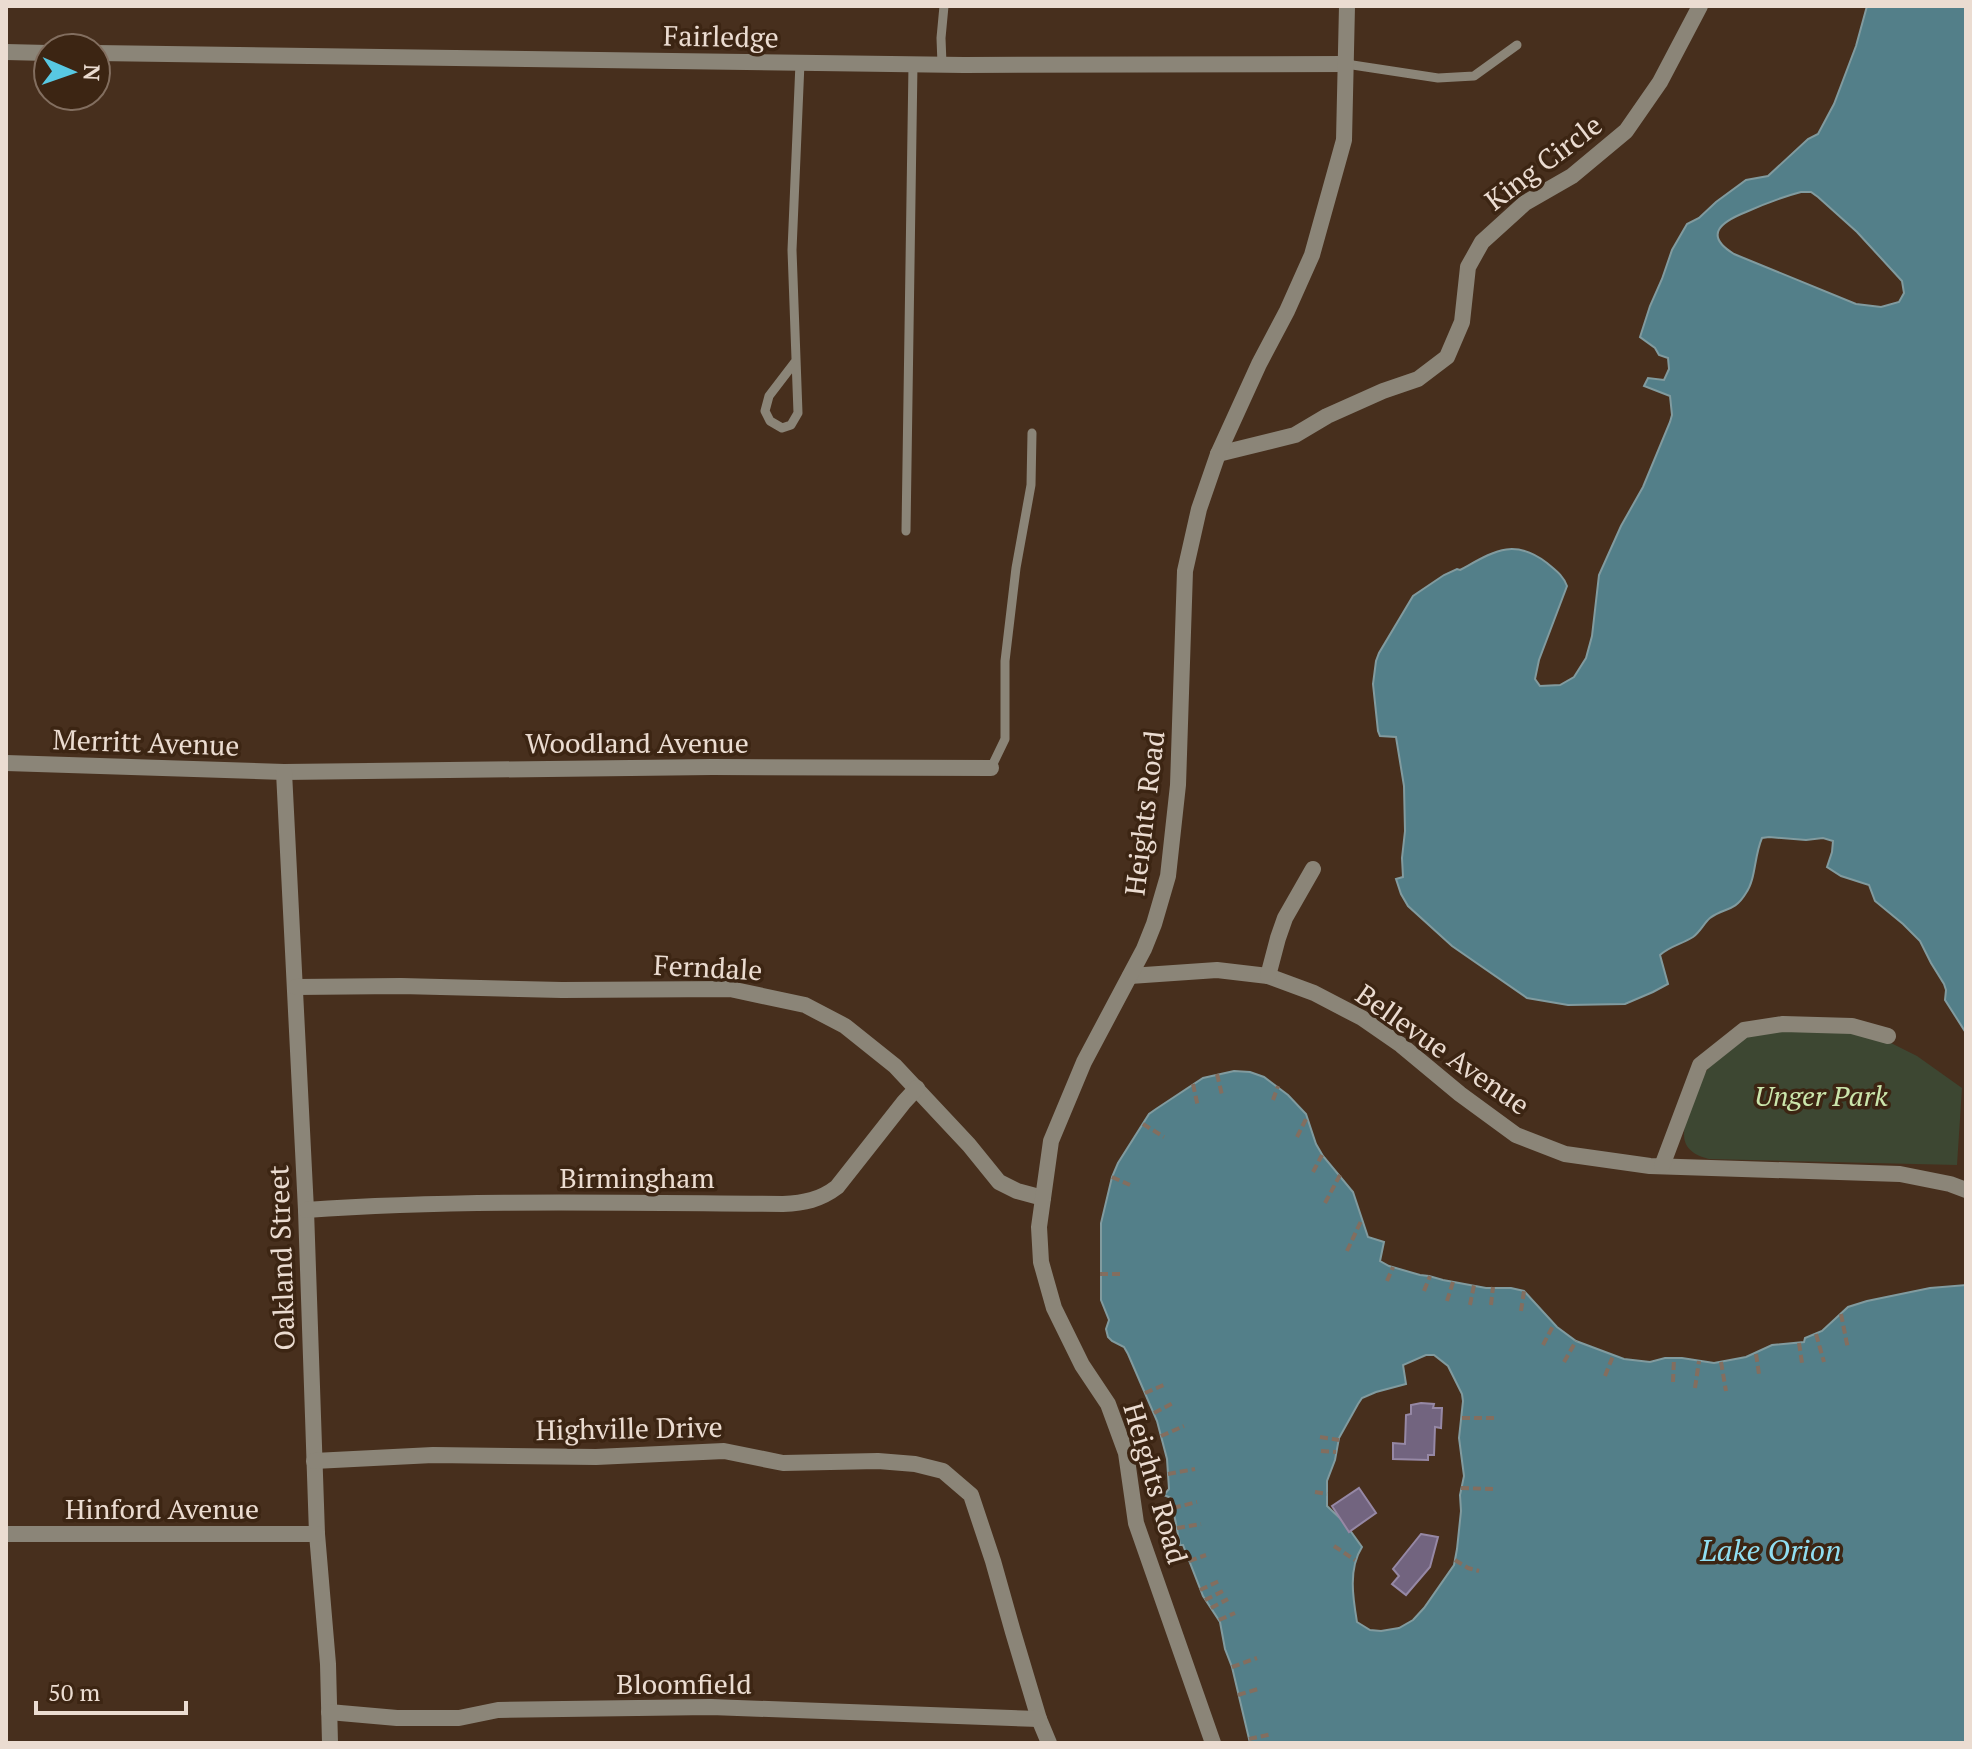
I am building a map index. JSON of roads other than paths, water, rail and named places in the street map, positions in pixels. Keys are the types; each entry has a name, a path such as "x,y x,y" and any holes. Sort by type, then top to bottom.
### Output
{"street":[{"name":"Heights Road","path":"1213,1743 1136,1523 1126,1453 1108,1404 1082,1365 1054,1308 1041,1262 1039,1227 1051,1141 1084,1062 1154,924 1168,876 1178,785 1185,571 1199,509 1218,454 1312,255 1344,140 1347,6"},
{"name":"King Circle","path":"1218,454 1295,435 1327,416 1418,379 1447,357 1462,322 1468,267 1482,242 1525,203 1572,176 1626,131 1660,82 1700,6"},
{"path":"6,52 32,53"},
{"name":"Fairledge","path":"112,53 913,64 1346,64"},
{"name":"Merritt Avenue","path":"6,763 284,772"},
{"name":"Woodland Avenue","path":"284,772 712,767 991,768"},
{"name":"Oakland Street","path":"284,772 306,1210 317,1534 328,1664 330,1743"},
{"path":"1268,976 1285,918 1313,869"},
{"name":"Bellevue Avenue","path":"1130,976 1217,970 1268,976 1314,993 1362,1018 1401,1045 1516,1135 1565,1154 1662,1166 1900,1174 1966,1190"},
{"name":"Ferndale","path":"296,987 730,989 805,1005 845,1026 895,1066 999,1182 1043,1198"},
{"path":"1662,1166 1700,1065 1744,1030 1783,1024 1852,1026 1888,1036"},
{"name":"Birmingham","path":"306,1210 376,1205 501,1203 806,1203 827,1195 837,1187 917,1088"},
{"name":"Highville Drive","path":"314,1461 433,1455 596,1457 724,1451 783,1463 878,1461 915,1464 943,1471 971,1495 1039,1719"},
{"name":"Hinford Avenue","path":"6,1534 317,1534"},
{"name":"Bloomfield","path":"329,1712 397,1718 459,1718 498,1710 711,1707 1039,1719"},
{"path":"1039,1719 1049,1743"}],"lane":[{"path":"942,64 944,6"},
{"path":"1346,64 1438,78 1474,76 1517,45"},
{"path":"795,362 769,396 765,411 770,421 782,428 791,425 798,413 792,250 800,63"},
{"path":"906,531 913,64"},
{"path":"991,768 1005,739 1005,661 1016,568 1031,485 1032,433"}],"water":[{"path":"1867,6 1966,6 1966,1033 1945,1000 1944,984 1920,941 1875,901 1869,885 1841,876 1827,867 1833,841 1823,838 1762,838 1752,881 1742,899 1710,918 1693,937 1660,955 1668,984 1625,1004 1568,1005 1527,998 1452,946 1408,906 1401,894 1396,879 1403,877 1404,786 1396,737 1380,736 1378,731 1373,684 1376,661 1413,596 1444,575 1493,553 1513,549 1535,555 1547,563 1567,586 1535,679 1540,686 1560,685 1574,677 1586,658 1592,636 1599,575 1643,487 1672,415 1670,396 1644,386 1648,378 1664,380 1669,369 1668,358 1659,355 1640,337 1672,250 1687,224 1746,180 1768,176 1808,139 1818,134 1834,104","holes":["1811,192 1857,232 1902,281 1904,293 1899,302 1881,307 1856,304 1734,254 1719,241 1719,230 1737,216 1787,196"]},
{"name":"Lake Orion","path":"1234,1071 1250,1072 1264,1077 1288,1095 1306,1114 1323,1156 1353,1192 1368,1237 1384,1242 1380,1261 1443,1280 1524,1291 1557,1327 1576,1341 1624,1359 1650,1362 1682,1358 1714,1363 1746,1357 1772,1345 1804,1342 1805,1338 1822,1331 1848,1307 1930,1288 1966,1285 1966,1743 1250,1743 1220,1622 1203,1596 1183,1545 1180,1545 1171,1498 1164,1495 1169,1489 1167,1459 1157,1421 1124,1347 1108,1337 1106,1329 1109,1320 1101,1300 1101,1223 1118,1163 1149,1114 1203,1078","holes":["1426,1355 1434,1355 1448,1366 1463,1401 1459,1438 1464,1476 1454,1565 1413,1620 1399,1628 1370,1630 1357,1622 1353,1594 1353,1574 1362,1547 1344,1522 1327,1506 1327,1481 1339,1438 1362,1398 1406,1384 1403,1365"]}],"park label":[{"name":"Unger Park","path":"1821,1095"}]}
